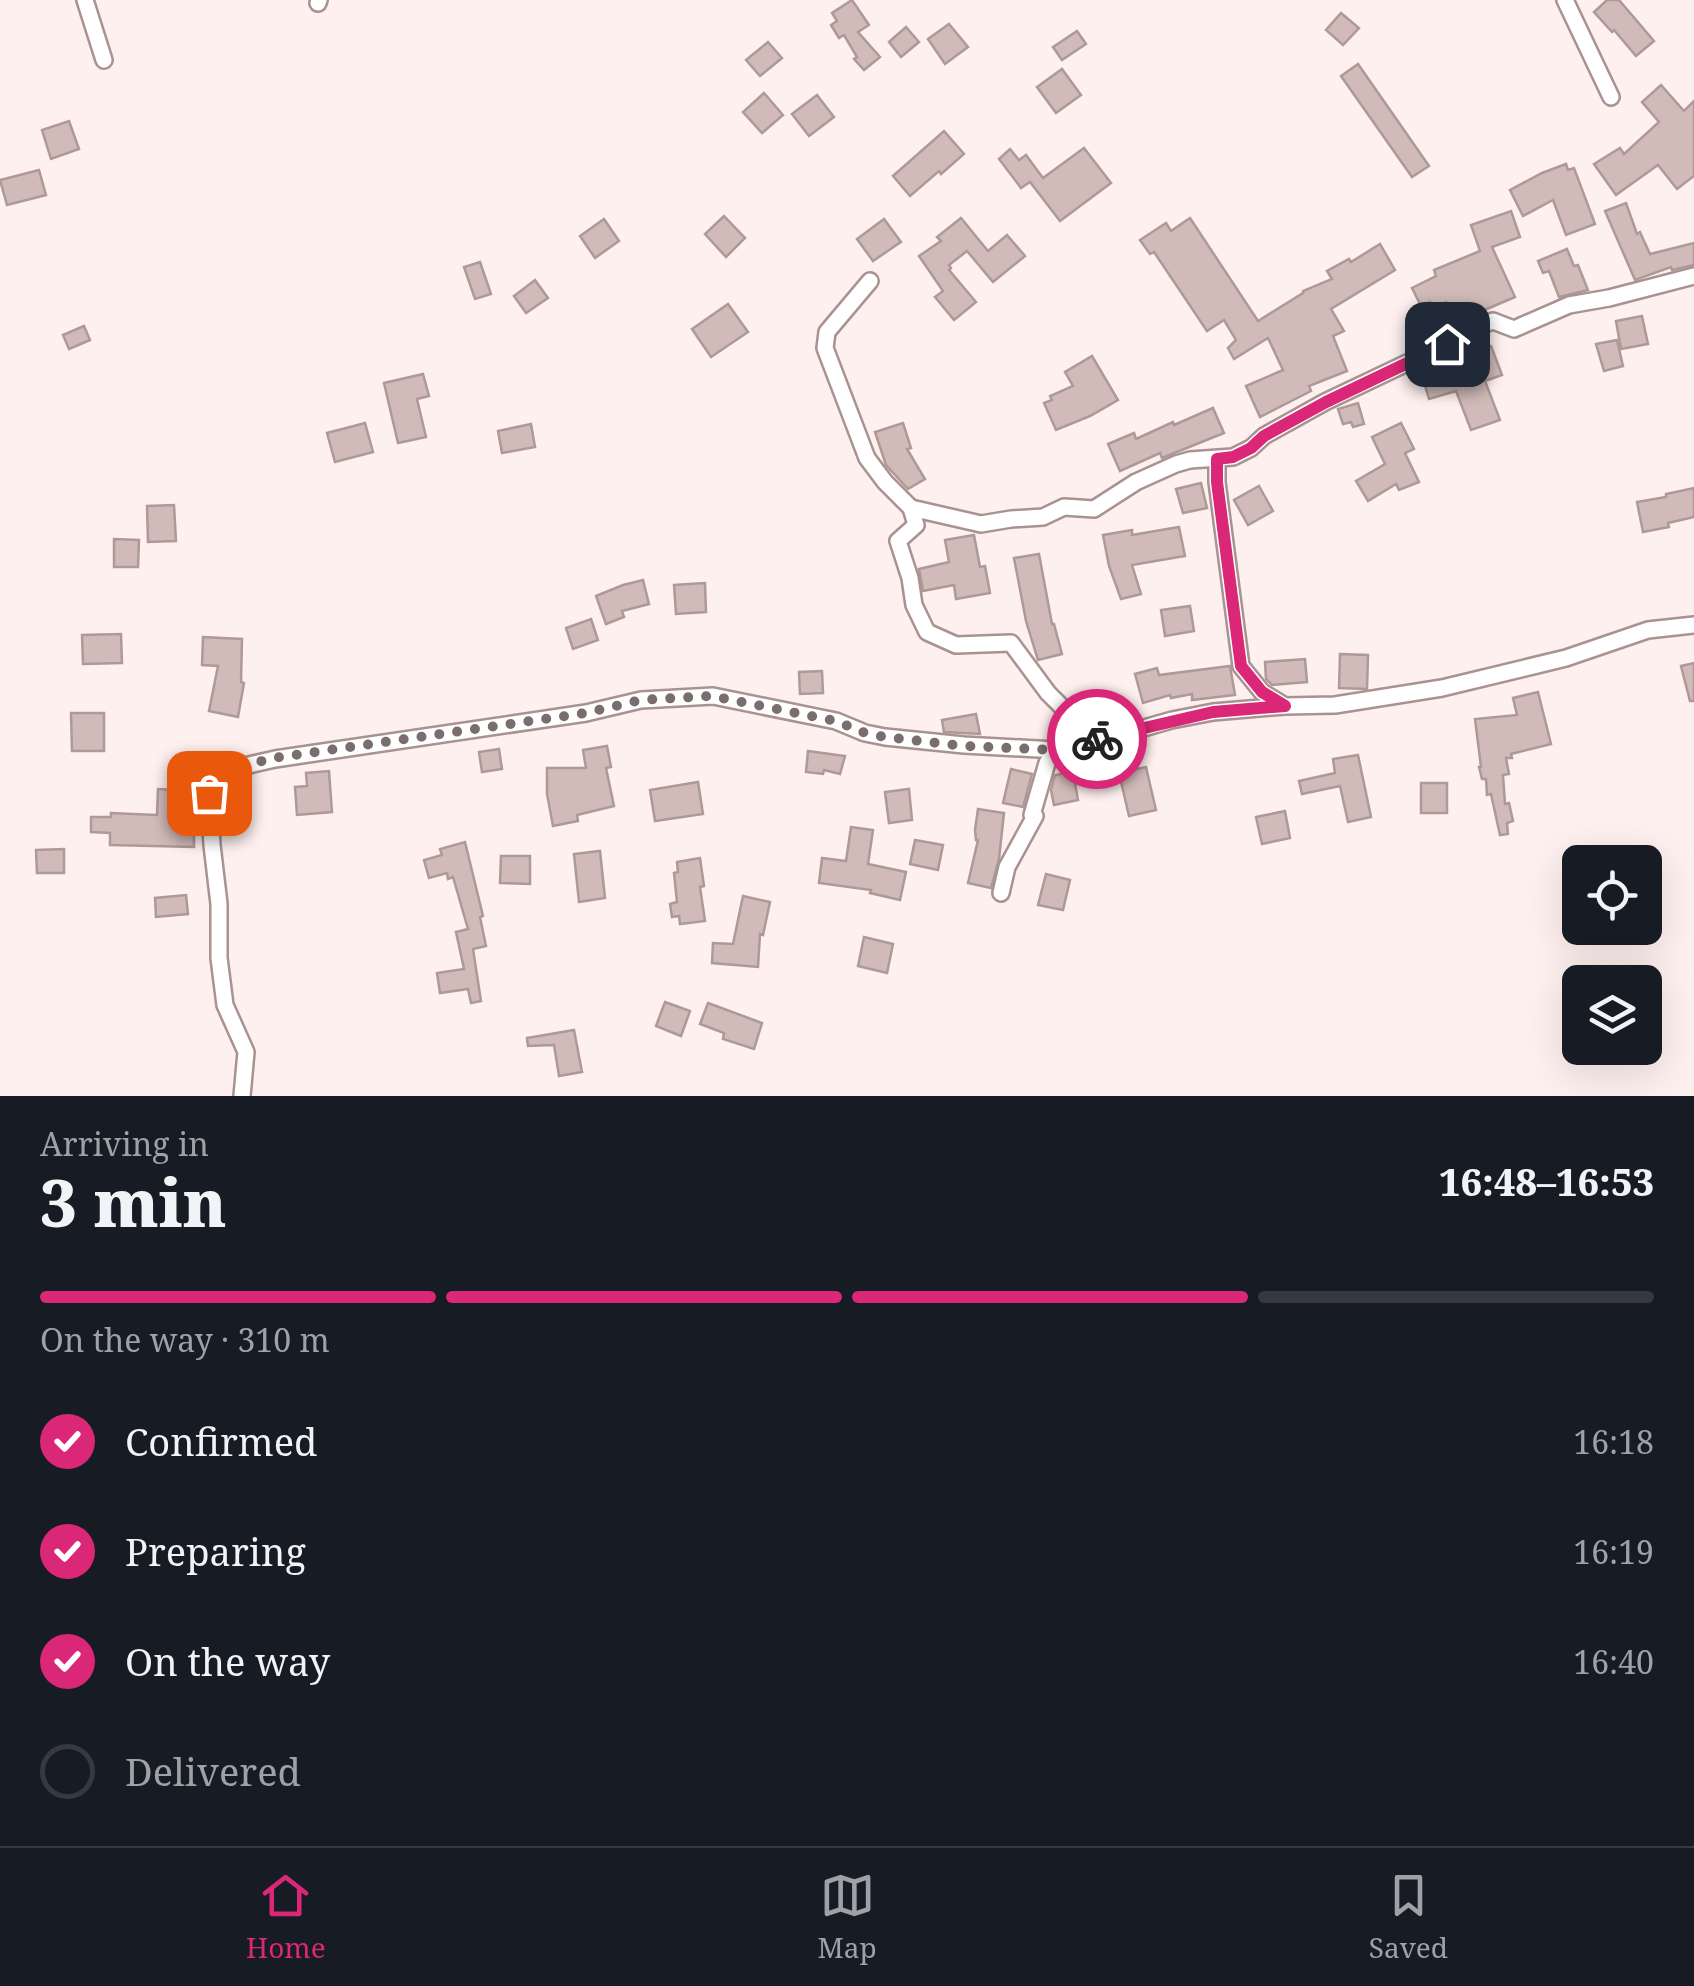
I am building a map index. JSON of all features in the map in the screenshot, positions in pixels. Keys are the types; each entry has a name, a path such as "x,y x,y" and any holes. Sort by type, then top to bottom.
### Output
{"street":[{"path":"84,0 104,60"},
{"path":"1564,0 1611,97"},
{"path":"911,508 981,524 1043,517 1064,508 1094,509 1154,473 1190,460 1233,457 1326,402 1447,344 1457,334 1493,321 1514,329 1569,305 1694,276"},
{"path":"870,281 828,332 825,348 867,458 884,482 911,508 916,525 898,541 914,605 928,632 956,644 1011,643 1088,739"},
{"path":"1217,459 1241,666 1262,692 1285,706"},
{"path":"242,1096 246,1052 225,1005 219,958 210,774 274,758 586,713 641,700 712,696 836,721 885,737 1056,750 1088,739 1213,712 1335,704 1442,688 1566,658 1648,630 1694,625"},
{"path":"1001,893 1007,868 1035,816 1032,815 1047,763 1056,750"}],"building":[{"path":"852,0 869,25 858,32 880,57 864,70 854,59 857,57 844,35 839,38 831,25 837,21 832,13"},
{"path":"1607,0 1619,0 1654,41 1636,56 1594,12"},
{"path":"1341,13 1359,28 1343,45 1326,30"},
{"path":"949,24 968,47 945,64 928,39"},
{"path":"906,27 919,42 901,57 889,42"},
{"path":"1077,31 1086,44 1062,60 1053,47"},
{"path":"768,42 782,58 760,76 746,60"},
{"path":"1358,64 1429,166 1412,177 1341,76"},
{"path":"1062,69 1081,95 1056,113 1037,87"},
{"path":"1661,85 1684,111 1694,101 1694,176 1677,189 1658,165 1616,195 1594,164 1620,148 1624,154 1659,122 1642,102"},
{"path":"764,93 783,115 762,133 743,112"},
{"path":"817,95 834,117 809,136 792,114"},
{"path":"69,121 79,149 51,159 42,130"},
{"path":"944,131 964,154 910,196 893,176"},
{"path":"1084,148 1111,183 1060,221 1030,182 1021,188 999,159 1010,149 1019,160 1026,155 1043,178"},
{"path":"1566,164 1568,170 1574,168 1595,224 1566,235 1553,200 1523,216 1510,190"},
{"path":"39,170 46,195 7,205 0,180"},
{"path":"1626,203 1637,234 1640,232 1650,254 1694,243 1694,265 1672,270 1671,267 1635,280 1605,211"},
{"path":"1511,211 1520,237 1492,247 1515,297 1454,323 1446,302 1433,308 1430,302 1421,306 1412,288 1436,276 1434,270 1480,251 1471,225"},
{"path":"724,216 745,238 726,257 705,234"},
{"path":"961,218 988,251 1007,235 1025,256 993,282 967,251 949,265 976,302 954,320 935,297 943,291 919,256 941,241 937,237"},
{"path":"1190,218 1258,321 1303,291 1332,279 1327,271 1380,244 1395,270 1331,309 1344,331 1333,336 1347,371 1309,386 1311,391 1260,417 1246,386 1283,370 1268,338 1234,359 1228,348 1236,340 1224,320 1207,331 1154,252 1150,254 1140,240 1166,223 1171,231"},
{"path":"604,219 619,241 595,258 580,236"},
{"path":"884,219 901,242 873,261 857,239"},
{"path":"1567,249 1588,290 1559,297 1549,271 1543,273 1538,261"},
{"path":"480,262 491,294 475,299 464,267"},
{"path":"535,280 548,298 526,313 514,296"},
{"path":"728,304 748,332 711,357 692,329"},
{"path":"1642,316 1648,344 1621,349 1616,321"},
{"path":"84,326 90,340 69,349 63,335"},
{"path":"1617,340 1623,366 1604,371 1596,344"},
{"path":"1491,346 1502,375 1485,381 1500,420 1471,430 1456,391 1429,399 1423,379 1464,365 1461,357"},
{"path":"1092,356 1118,400 1056,430 1044,403 1052,400 1050,396 1073,386 1065,372"},
{"path":"423,374 429,396 417,399 426,437 398,443 384,383"},
{"path":"1358,403 1364,424 1343,424 1338,409"},
{"path":"1213,408 1224,433 1162,458 1160,453 1120,471 1108,444 1134,433 1136,439"},
{"path":"365,423 373,452 335,462 327,433"},
{"path":"903,423 911,448 907,449 925,479 908,489 886,465 875,432"},
{"path":"1401,423 1414,449 1405,453 1419,482 1399,490 1396,484 1368,501 1356,481 1385,464 1372,437"},
{"path":"531,424 535,447 502,453 498,431"},
{"path":"1201,483 1207,508 1183,513 1176,489"},
{"path":"1259,486 1273,511 1248,525 1234,500"},
{"path":"1694,488 1694,517 1643,532 1637,502"},
{"path":"174,505 176,541 148,542 147,506"},
{"path":"1179,527 1185,556 1132,565 1141,594 1121,599 1103,535 1132,530 1132,535"},
{"path":"974,535 990,593 956,599 954,585 923,591 919,569 949,562 945,540"},
{"path":"114,539 139,540 138,567 114,567"},
{"path":"1039,554 1052,624 1062,654 1038,660 1014,558"},
{"path":"643,580 649,604 622,611 624,617 606,624 596,596"},
{"path":"705,583 706,612 676,614 674,585"},
{"path":"1190,606 1194,631 1165,636 1161,610"},
{"path":"591,619 598,640 573,649 566,628"},
{"path":"121,634 122,663 83,664 82,635"},
{"path":"203,637 242,639 244,683 238,717 209,711 218,666 202,665"},
{"path":"1340,654 1368,655 1367,689 1339,688"},
{"path":"1305,659 1307,682 1272,685 1266,679 1265,662"},
{"path":"1694,663 1694,701 1690,701 1681,666"},
{"path":"1230,666 1235,695 1192,700 1192,694 1171,698 1170,695 1143,703 1135,674 1157,668 1159,675"},
{"path":"822,671 823,693 800,694 799,672"},
{"path":"1538,692 1551,744 1506,758 1509,774 1503,775 1505,804 1509,803 1513,821 1507,823 1508,834 1500,835 1491,794 1487,795 1486,779 1482,779 1479,767 1475,719 1517,715 1513,698"},
{"path":"71,713 104,713 104,751 72,751"},
{"path":"976,714 980,734 944,732 942,720"},
{"path":"607,746 611,767 606,768 614,806 577,815 578,821 553,826 547,768 586,768 583,750"},
{"path":"499,749 502,769 482,772 479,752"},
{"path":"808,751 845,756 840,774 824,770 823,774 806,772"},
{"path":"1358,755 1371,817 1348,822 1340,786 1302,794 1299,781 1335,773 1333,759"},
{"path":"1146,767 1156,810 1129,816 1119,773"},
{"path":"1011,769 1032,774 1023,807 1003,803"},
{"path":"329,771 332,812 297,815 295,787 307,786 306,773"},
{"path":"1073,772 1078,800 1054,805 1051,790 1055,775"},
{"path":"698,782 703,814 655,821 650,790"},
{"path":"1421,783 1447,783 1447,813 1421,813"},
{"path":"158,789 193,791 194,847 110,845 110,833 91,832 91,817 111,817 111,813 157,815"},
{"path":"909,789 912,820 889,823 885,792"},
{"path":"978,809 1004,813 991,888 968,883 978,840"},
{"path":"1285,811 1290,838 1262,844 1256,817"},
{"path":"851,827 873,830 868,864 906,872 900,900 870,893 871,890 819,883 822,858 846,861"},
{"path":"915,840 943,845 938,870 910,864"},
{"path":"465,842 486,946 473,949 481,1001 471,1003 468,989 440,993 437,973 464,969 456,932 468,929 453,877 448,879 447,873 429,878 424,860 442,855 440,849"},
{"path":"64,849 64,873 37,873 36,850"},
{"path":"600,851 605,898 579,902 574,854"},
{"path":"501,856 530,856 530,884 500,883"},
{"path":"700,858 705,921 680,924 679,916 672,917 670,904 677,902 677,862"},
{"path":"1046,874 1070,880 1063,910 1038,905"},
{"path":"186,895 188,914 156,917 155,898"},
{"path":"743,896 770,902 763,935 760,934 758,967 712,963 713,943 733,944"},
{"path":"864,937 893,944 887,973 858,966"},
{"path":"665,1002 690,1011 681,1036 656,1026"},
{"path":"708,1003 762,1023 754,1049 723,1039 724,1033 700,1024"},
{"path":"574,1030 582,1072 559,1076 554,1045 528,1046 527,1038"}],"way so far":[{"path":"209,793 210,774 274,758 586,713 641,700 712,696 836,721 885,737 964,746 1056,750 1097,739"}],"route":[{"path":"1097,739 1213,712 1285,706 1262,692 1241,666 1217,459 1233,457 1326,402 1447,344"}]}
